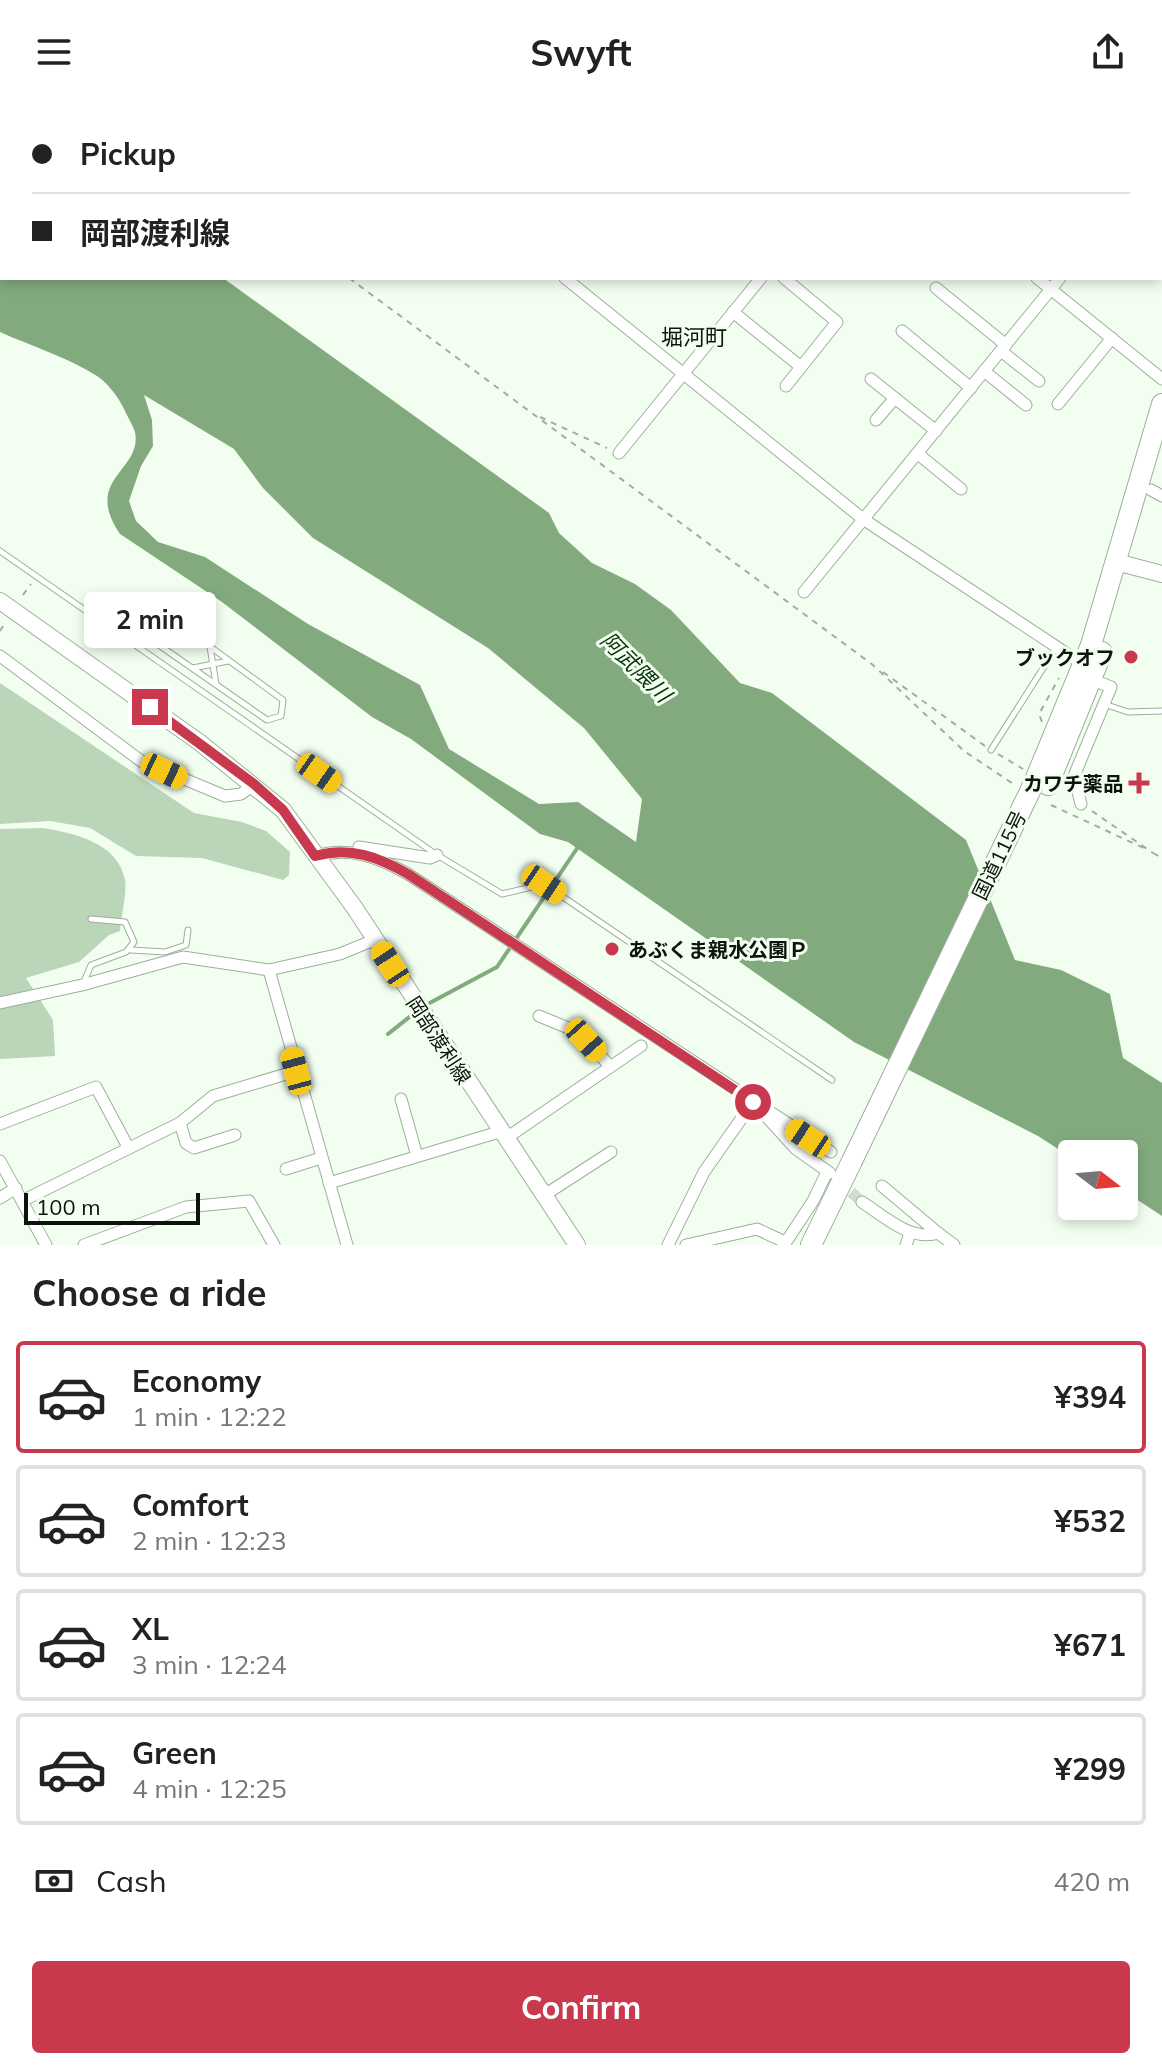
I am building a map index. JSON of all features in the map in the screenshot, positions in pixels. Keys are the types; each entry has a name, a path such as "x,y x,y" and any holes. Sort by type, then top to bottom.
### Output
{"highway":[{"name":"国道115号","path":"826,1245 858,1163 1089,673 1122,563 1162,404"},
{"name":"国道115号","path":"1122,563 1156,493 1162,453"},
{"name":"国道115号","path":"811,1245 858,1163"}],"main road":[{"path":"1122,563 1162,574"},
{"name":"岡部渡利線","path":"0,601 254,784 283,810 374,940 577,1245"}],"street":[{"path":"567,280 863,519 1111,687 1074,776 1081,804"},
{"path":"619,453 759,280"},
{"path":"786,280 837,322 786,386"},
{"path":"1039,280 1162,379"},
{"path":"804,592 1058,280"},
{"path":"936,288 1039,381"},
{"path":"733,312 801,367"},
{"path":"902,331 971,388"},
{"path":"1058,404 1112,338"},
{"path":"984,371 1026,405"},
{"path":"871,379 936,431"},
{"path":"876,420 895,398"},
{"path":"918,454 961,489"},
{"path":"0,656 141,761 225,796 241,794 254,784"},
{"path":"315,856 349,846 430,858 437,855"},
{"path":"336,850 359,853 408,874 831,1152"},
{"path":"0,1003 82,985 183,957 269,970 340,954 374,940"},
{"path":"269,970 347,1245"},
{"path":"539,1016 547,1022 575,1030 609,1065"},
{"path":"329,1183 417,1156 502,1136 641,1046"},
{"path":"24,1200 180,1123 213,1096 296,1071"},
{"path":"0,1124 96,1087 128,1147"},
{"path":"401,1099 417,1156"},
{"path":"686,1245 757,1229 784,1243 813,1201 828,1172 796,1149 753,1102"},
{"path":"668,1245 704,1172 753,1102"},
{"path":"180,1123 186,1143 194,1148 235,1135"},
{"path":"543,1196 611,1152"},
{"path":"286,1169 321,1158"},
{"path":"0,1161 46,1245"},
{"path":"882,1186 954,1245"},
{"path":"0,1198 16,1188"},
{"path":"84,1245 186,1207 240,1201 249,1201 274,1245"},
{"path":"862,1202 908,1239 938,1233"}],"lane":[{"path":"0,551 437,855 502,894 544,884 832,1080"},
{"path":"160,610 229,661 283,700 283,713 278,719 267,720 143,634 141,621 144,614 160,610"},
{"path":"210,646 216,684"},
{"path":"991,750 1056,648"},
{"path":"193,668 229,661"},
{"path":"1104,704 1128,712 1162,711"},
{"path":"91,919 125,922 133,933 131,950"},
{"path":"82,985 91,965 131,950 149,953 186,945 188,930"}],"path":[{"path":"352,280 991,750 1036,789"},
{"path":"534,414 619,453"},
{"path":"23,595 37,576"},
{"path":"0,631 5,623"},
{"path":"876,667 964,751 1162,858"},
{"path":"1081,804 1153,853"}],"shaded area":[{"path":"0,683 194,813 242,822 266,831 290,852 289,875 283,880 202,858 136,856 90,828 50,821 0,824"},
{"path":"43,828 93,842 104,848 121,867 125,899 120,931 109,935 79,962 26,978 53,1020 55,1056 0,1059 0,829"}],"water":[{"name":"阿武隈川","path":"0,280 226,280 549,513 559,533 592,563 635,584 671,610 740,683 772,693 966,840 1015,960 1061,970 1110,994 1123,1058 1162,1083 1162,1216 1138,1200 1138,1140 1058,1140 1058,1149 854,1042 568,842 540,834 411,739 372,717 222,602 120,534 110,515 107,500 110,487 131,457 135,432 119,400 105,382 85,369 0,332","holes":["144,395 234,449 263,488 313,538 488,648 584,728 642,799 636,842 578,802 539,804 449,749 420,685 308,624 205,557 158,542 136,521 129,501 141,466 153,446 152,420"]}],"waterway":[{"path":"424,1006 497,967 580,844"},
{"path":"388,1034 417,1011"}],"tunnel":[{"path":"839,1181 862,1202"}],"place":[{"name":"ブックオフ","path":"1131,657"},
{"name":"カワチ薬品","path":"1139,783"},
{"name":"あぶくま親水公園Ｐ","path":"612,949"}],"district":[{"name":"堀河町","path":"694,337"}],"route":[{"path":"150,707 254,784 283,810 315,856 336,850 359,853 408,874 753,1102"}]}
